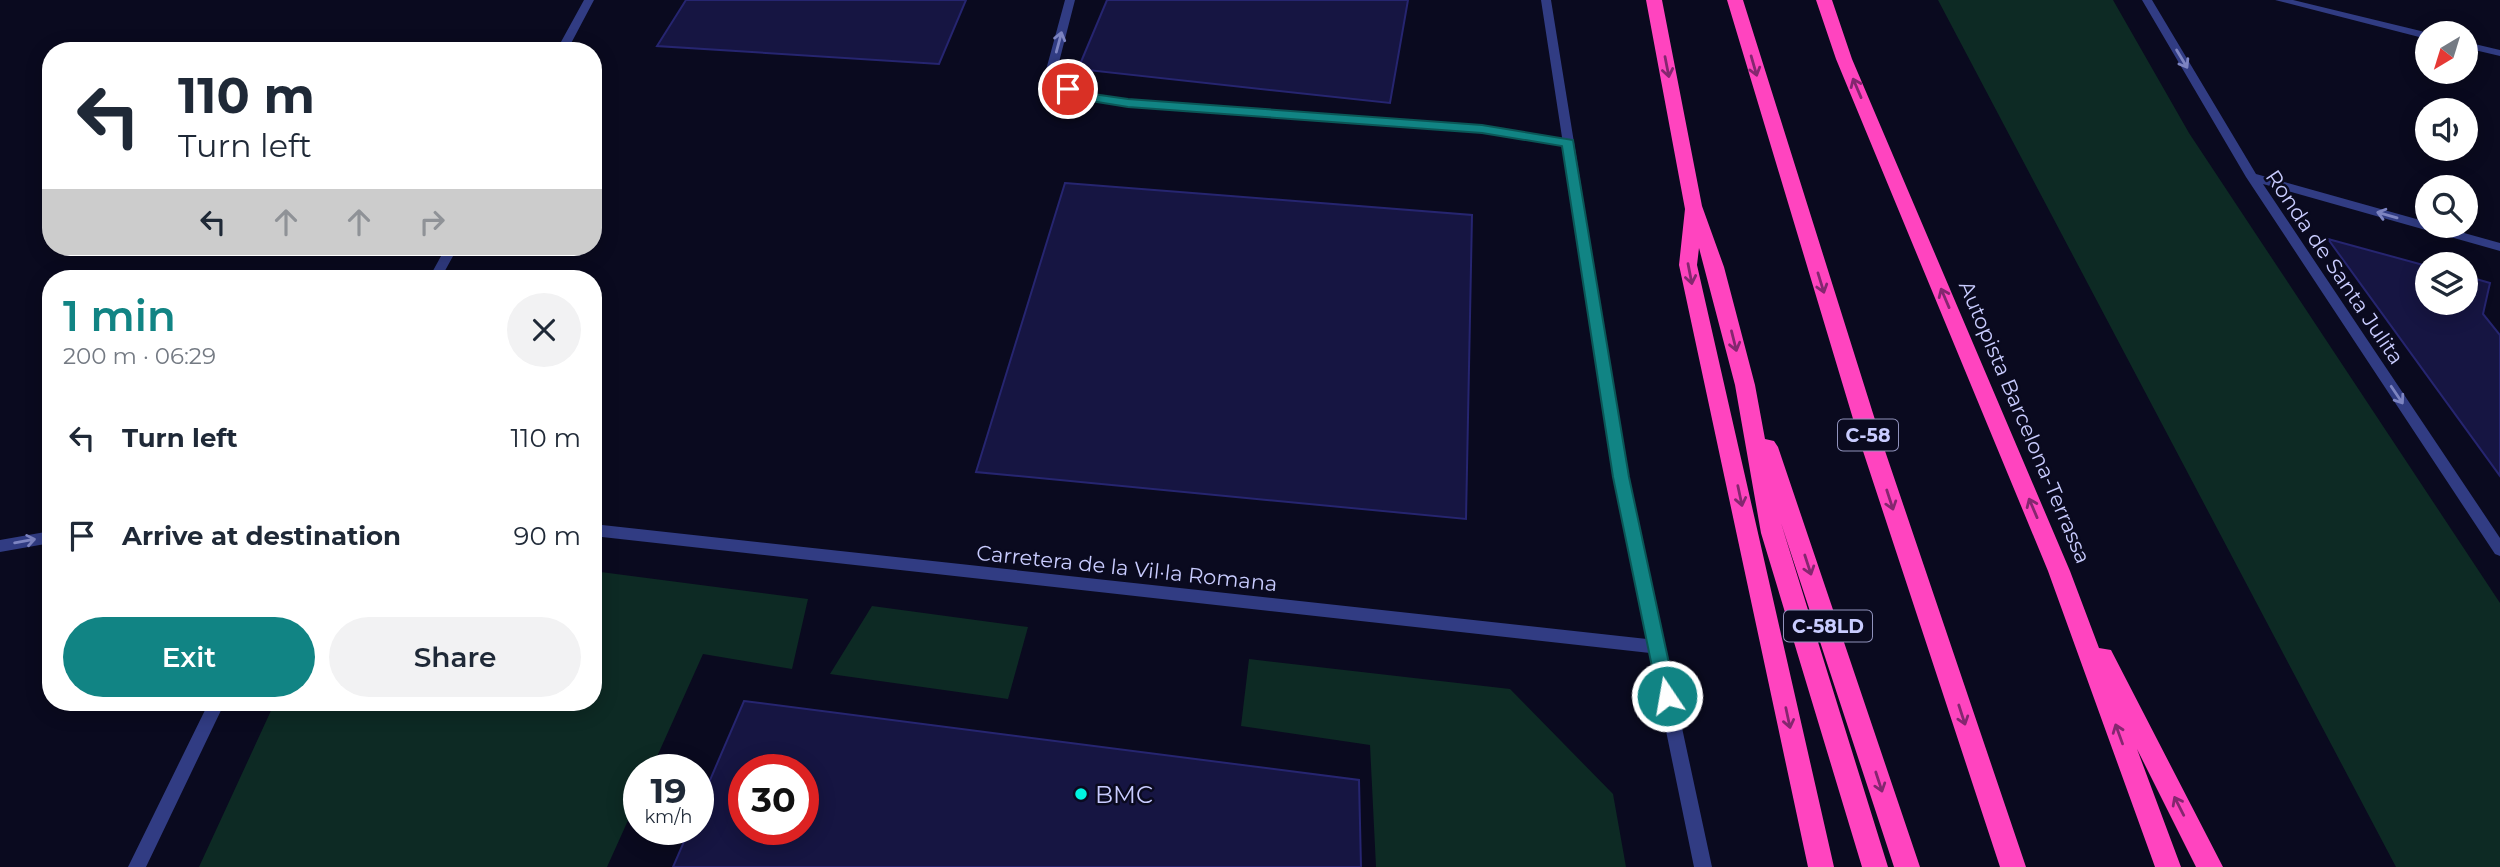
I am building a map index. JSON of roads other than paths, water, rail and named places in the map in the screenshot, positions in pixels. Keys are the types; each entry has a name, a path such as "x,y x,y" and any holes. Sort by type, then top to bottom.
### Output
{"highway":[{"name":"C-58LD","path":"1654,0 1693,206 1715,267 1745,385 1772,533 1875,867"},
{"name":"C-58","path":"1735,0 1871,442 2013,867"},
{"name":"Autopista Barcelona-Terrassa","path":"1824,0 1844,60 2059,571 2168,867"},
{"path":"1693,206 1688,265 1821,867"},
{"name":"C-58LD","path":"1745,385 1794,522 1907,867"},
{"path":"2059,571 2210,867"}],"street":[{"path":"566,42 589,0"},
{"path":"1070,0 1051,70 1068,89 1091,97 1128,103 1482,129 1568,143"},
{"path":"1546,0 1621,477 1703,867"},
{"name":"Ronda de Santa Julita","path":"2147,0 2252,177 2500,550"},
{"path":"2280,0 2415,33"},
{"path":"2478,48 2500,53"},
{"path":"2252,177 2500,247"},
{"name":"Carretera de la Vil·la Romana","path":"602,531 1657,647"},
{"path":"0,546 42,539"},
{"path":"136,867 213,711"}],"place":[{"name":"BMC","path":"1081,794"}]}
